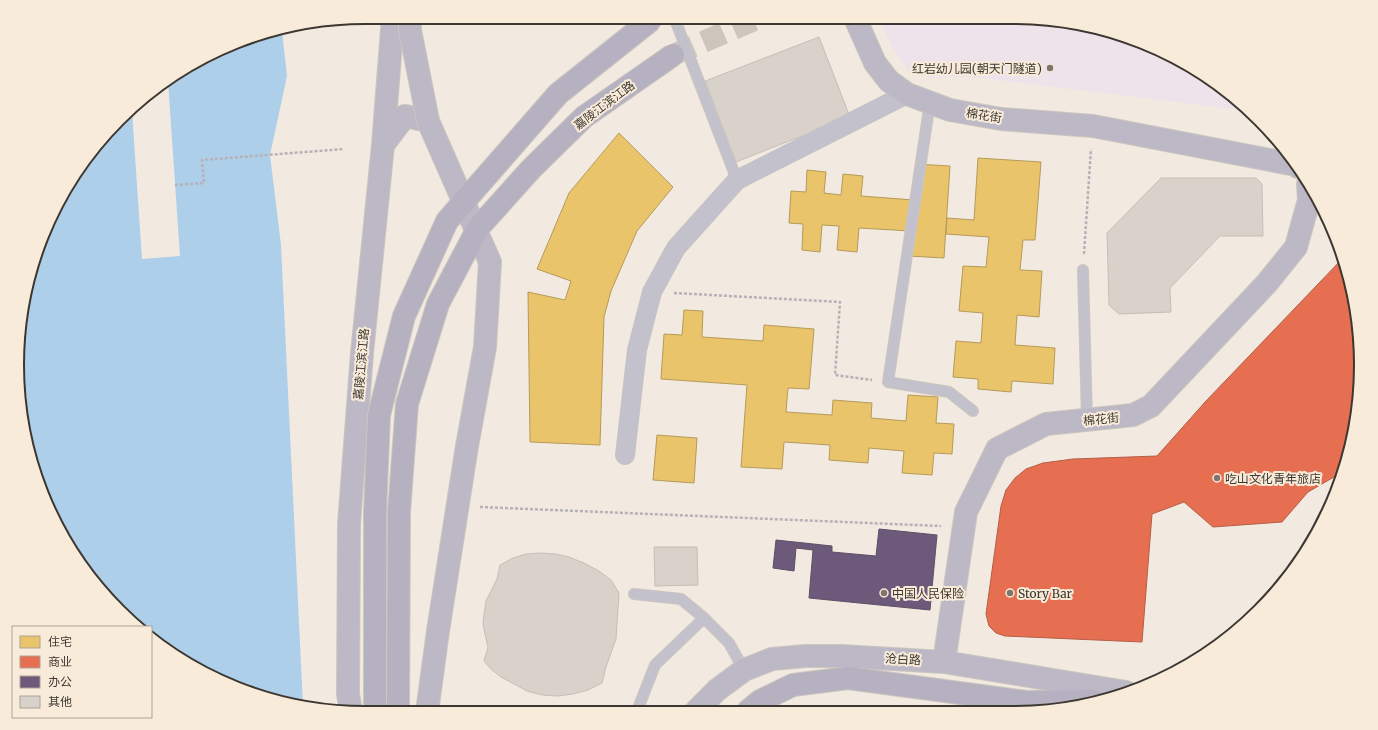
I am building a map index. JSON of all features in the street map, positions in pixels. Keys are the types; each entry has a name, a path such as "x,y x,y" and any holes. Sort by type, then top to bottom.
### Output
{"main road":[{"name":"嘉陵江滨江路","path":"350,705 348,694 349,524 362,353 383,145 392,24"},
{"path":"410,24 428,121 490,262 485,347 466,454 428,706"},
{"name":"嘉陵江滨江路","path":"375,706 375,513 379,415 404,316 447,221 558,94 646,24"},
{"name":"棉花街","path":"858,24 876,63 889,82 907,94 950,110 1001,119 1093,126 1289,164"},
{"name":"嘉陵江滨江路","path":"398,706 399,512 407,404 438,304 478,228 532,168 584,117 673,55"},
{"path":"383,145 405,116 428,121"},
{"name":"棉花街","path":"944,662 966,512 997,449 1046,424 1133,415 1151,406 1262,289 1296,247 1309,196"},
{"name":"沧白路","path":"701,706 717,690 744,670 772,658 805,656 841,656 944,662 1115,690"},
{"path":"754,706 760,701 794,685 848,678 1027,702 1067,701"}],"street":[{"path":"625,455 637,350 652,292 676,248 737,180 907,94"}],"lane":[{"path":"677,24 737,180"},
{"path":"930,102 888,382 949,392 973,411"},
{"path":"1083,270 1087,420"},
{"path":"634,594 681,599 704,618 729,643 744,670"},
{"path":"639,706 656,665 704,618"}],"path":[{"path":"1083,270 1093,126"},
{"path":"175,185 204,183 202,160 344,149"},
{"path":"652,292 840,302 835,375 888,382"},
{"path":"479,507 964,527"}],"shaded area":[{"name":"红岩幼儿园(朝天门隧道)","path":"882,24 1013,24 1058,27 1080,31 1123,42 1164,59 1202,81 1221,94 1239,110 971,77 929,78 909,72 891,45"}],"water":[{"path":"282,35 287,76 270,155 281,245 303,700 255,688 214,671 194,660 157,636 152,632 152,626 146,626 109,590 94,573 81,554 59,516 50,495 42,475 31,432 25,387 24,365 27,320 42,255 59,214 94,157 140,109 157,94 176,81 214,59 255,42"}],"pier":[{"path":"168,86 180,256 142,259 132,116 157,94"}],"building: 住宅":[{"path":"619,133 673,187 637,231 611,291 604,317 600,445 530,442 528,292 565,300 571,281 537,269 569,193"},
{"path":"978,158 1041,162 1035,240 1023,240 1020,270 1042,271 1039,317 1017,315 1015,345 1055,348 1053,384 1012,381 1011,392 978,389 978,379 953,377 956,341 981,343 983,313 959,311 963,266 986,267 989,237 946,234 947,218 974,220"},
{"path":"916,164 950,166 944,258 909,256 911,231 859,228 857,252 837,250 839,226 822,225 820,252 802,250 803,224 789,223 791,191 806,192 807,170 826,172 824,193 841,195 843,174 863,176 861,196 914,200"},
{"path":"684,310 703,311 702,337 763,341 764,325 814,329 809,389 788,388 786,412 832,415 833,400 872,403 871,418 906,421 908,395 938,397 936,423 954,424 952,454 934,453 932,475 902,473 904,451 869,448 868,463 829,460 830,445 784,442 782,469 741,467 747,385 661,379 664,334 682,335"},
{"path":"657,435 697,438 694,483 653,480"}],"building: 商业":[{"path":"1338,263 1351,320 1354,365 1351,410 1336,476 1308,492 1282,522 1213,527 1184,502 1152,514 1142,642 1005,636 996,633 989,626 986,614 1001,506 1006,490 1015,478 1026,469 1043,463 1073,459 1157,456 1206,401"}],"building: 办公":[{"path":"879,529 937,535 930,610 809,598 813,550 796,548 794,571 773,568 776,540 832,546 832,552 876,556"}],"building: 其他":[{"path":"819,37 850,117 736,162 705,81"},
{"path":"1161,178 1256,178 1262,184 1263,236 1220,236 1170,288 1171,312 1119,314 1109,305 1107,233"},
{"path":"654,547 697,547 698,585 655,586"},
{"path":"541,553 569,557 584,563 599,571 611,580 619,593 616,639 602,683 588,690 558,696 542,695 527,691 501,677 484,661 488,647 483,625 486,601 497,579 500,565 513,558 526,554"}],"tunnel":[{"path":"673,55 745,24"}],"place":[{"name":"红岩幼儿园(朝天门隧道)","path":"1050,68"},
{"name":"吃山文化青年旅店","path":"1217,478"},
{"name":"中国人民保险","path":"884,593"},
{"name":"Story Bar","path":"1010,593"}]}
